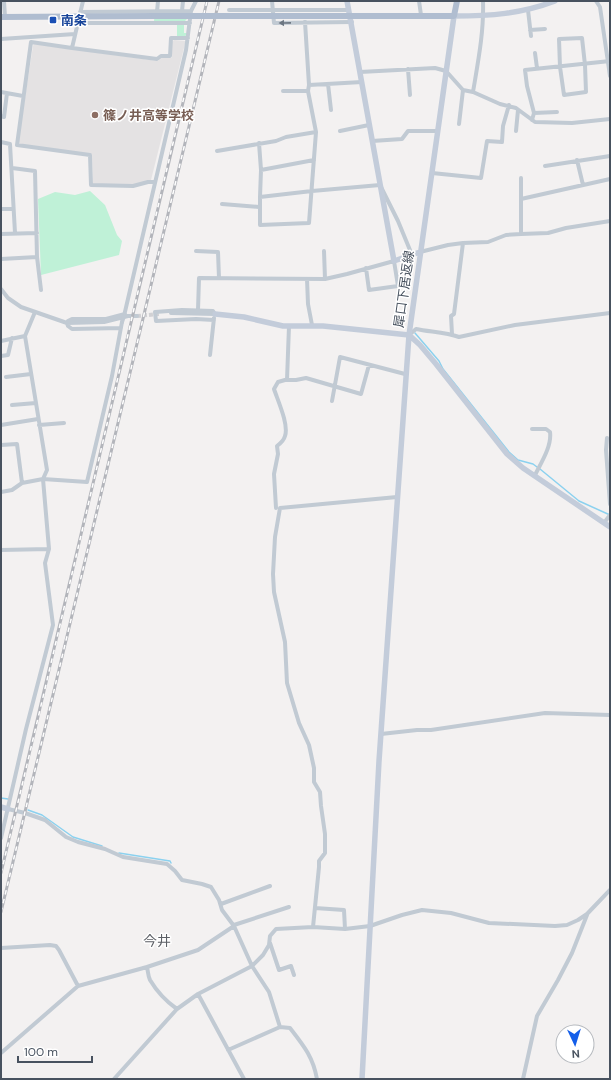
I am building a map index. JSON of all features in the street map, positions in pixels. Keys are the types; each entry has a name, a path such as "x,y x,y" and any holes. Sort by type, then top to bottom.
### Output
{"main road":[{"path":"3,17 79,17 156,14 454,16 457,1"}],"street":[{"path":"3,17 4,1"},
{"path":"72,48 83,1"},
{"path":"158,1 156,14 191,11"},
{"path":"182,11 183,1"},
{"path":"1,492 12,490 22,484 43,479 87,482 112,376 122,322 154,182 186,50 191,11 196,1"},
{"path":"272,1 274,23 305,22 351,16"},
{"path":"347,1 351,16 398,286 369,290 366,268"},
{"path":"419,1 421,15"},
{"path":"473,92 480,47 483,1"},
{"path":"454,16 512,13 528,10 555,1"},
{"path":"596,1 600,7 610,76"},
{"path":"229,10 351,16"},
{"path":"528,10 531,36"},
{"name":"犀口下居返線","path":"454,16 409,335 420,345 436,364 506,454 610,527"},
{"path":"79,17 190,23"},
{"path":"259,143 261,170 259,207 260,225 309,223 316,132 308,90 309,85 305,22"},
{"path":"530,30 544,29"},
{"path":"1,39 75,34"},
{"path":"31,37 17,145 90,155 91,186 133,186 154,182"},
{"path":"31,42 157,59 161,56 170,56 172,38 188,38"},
{"path":"582,38 586,64 586,92 564,95 560,67 560,39 582,38"},
{"path":"535,53 537,68"},
{"path":"532,120 534,113 527,86 525,70 609,61"},
{"path":"360,72 435,68 446,71 462,90 485,96 500,104 509,105 535,122 572,123 610,119"},
{"path":"408,69 410,95"},
{"path":"309,85 362,82"},
{"path":"328,84 331,110"},
{"path":"283,91 308,90"},
{"path":"459,124 462,90"},
{"path":"1,92 23,96"},
{"path":"1,116 4,117 7,93"},
{"path":"432,173 481,178 487,141 502,142 503,126 509,105"},
{"path":"516,131 518,110"},
{"path":"534,113 557,112"},
{"path":"460,116 465,119"},
{"path":"340,131 370,125"},
{"path":"372,141 402,139 408,131 438,131"},
{"path":"217,151 316,132"},
{"path":"1,142 10,144 15,233"},
{"path":"546,166 610,156"},
{"path":"261,170 314,160"},
{"path":"577,160 583,185"},
{"path":"12,168 35,171 37,257 41,290"},
{"path":"521,178 521,234"},
{"path":"521,199 610,180"},
{"path":"260,197 380,185"},
{"path":"380,185 398,221 412,255"},
{"path":"222,204 259,207"},
{"path":"1,209 13,209"},
{"path":"198,310 199,278 325,278 347,274 430,249 463,243 488,242 506,235 548,234 566,228 610,221"},
{"path":"1,234 37,233"},
{"path":"452,334 451,316 454,314 463,243"},
{"path":"196,251 218,252 219,278"},
{"path":"324,251 325,278"},
{"path":"1,259 37,257"},
{"path":"307,279 308,304 312,325"},
{"path":"1,290 8,298 21,307 67,323 104,322 128,316 137,316"},
{"path":"210,355 214,317 213,311 198,310 156,312 156,321 214,317 240,316 290,326 312,325 409,335 416,330 452,334 459,337 515,325 610,313"},
{"path":"1,838 52,625 45,563 49,549 43,479 47,470 25,336 36,312"},
{"path":"159,314 188,313 214,317"},
{"path":"67,323 72,319 106,319 124,315"},
{"path":"67,323 72,329 121,328"},
{"path":"288,380 290,326"},
{"path":"362,1079 381,734 403,423 405,374 409,335"},
{"path":"1,341 25,336"},
{"path":"1,356 8,355 12,338"},
{"path":"332,401 340,357 405,374"},
{"path":"276,508 274,474 278,454 277,446 283,441 286,434 285,424 274,389 278,382 306,378 361,394 369,365"},
{"path":"6,377 31,374"},
{"path":"12,405 36,403"},
{"path":"1,425 38,419"},
{"path":"39,425 64,423"},
{"path":"532,429 546,429 550,432 551,437 535,475"},
{"path":"607,438 606,450 610,504"},
{"path":"1,445 17,444 22,484"},
{"path":"313,927 319,867 318,860 325,853 325,834 320,792 314,782 314,768 309,745 299,723 287,683 285,642 274,592 273,574 275,537 280,508 397,496"},
{"path":"604,523 610,515"},
{"path":"1,550 49,549"},
{"path":"381,734 431,730 545,713 610,715"},
{"path":"1,807 45,820 66,837 78,842 105,849 123,857 167,864 182,880 211,887 221,904 222,910 234,926 252,966 268,992 280,1027"},
{"path":"221,904 270,886"},
{"path":"294,975 291,966 279,970 270,942 270,936 276,929 313,927 345,930 370,926 422,910 451,913 489,923 555,926 567,925 587,914 610,890"},
{"path":"1,1053 78,986 147,967 198,950 234,926 289,907"},
{"path":"315,908 344,910 345,930"},
{"path":"524,1079 537,1016 572,953 587,914"},
{"path":"114,1079 177,1009 198,994 252,966 263,955 270,942"},
{"path":"1,948 56,946 78,986"},
{"path":"147,967 149,978 153,984 170,1004 177,1009"},
{"path":"198,994 244,1079"},
{"path":"228,1050 280,1027 290,1028 305,1046 314,1064 317,1079"}],"shaded area":[{"name":"篠ノ井高等学校","path":"174,40 185,41 185,44 151,180 134,185 93,184 92,154 18,143 34,44 158,61 163,57 172,58 172,42"}],"green space":[{"path":"155,13 188,15 185,21 154,21"},
{"path":"177,25 184,25 184,33 187,33 185,37 177,37"},
{"path":"90,191 105,205 117,235 122,241 119,255 41,275 38,199 55,192 75,195"}],"waterway":[{"path":"415,333 439,361 443,369 509,452 518,460 533,464 537,467"},
{"path":"540,469 579,501 610,515"},
{"path":"1,798 8,799"},
{"path":"28,810 42,815 73,837 102,846"},
{"path":"119,853 170,861 171,863"}],"tunnel":[{"path":"137,316 159,314"}],"railway":[{"path":"1,873 207,1"},
{"path":"1,912 219,1"}],"place":[{"name":"南条","path":"53,20"},
{"name":"篠ノ井高等学校","path":"95,115"}],"district":[{"name":"今井","path":"157,941"}]}
